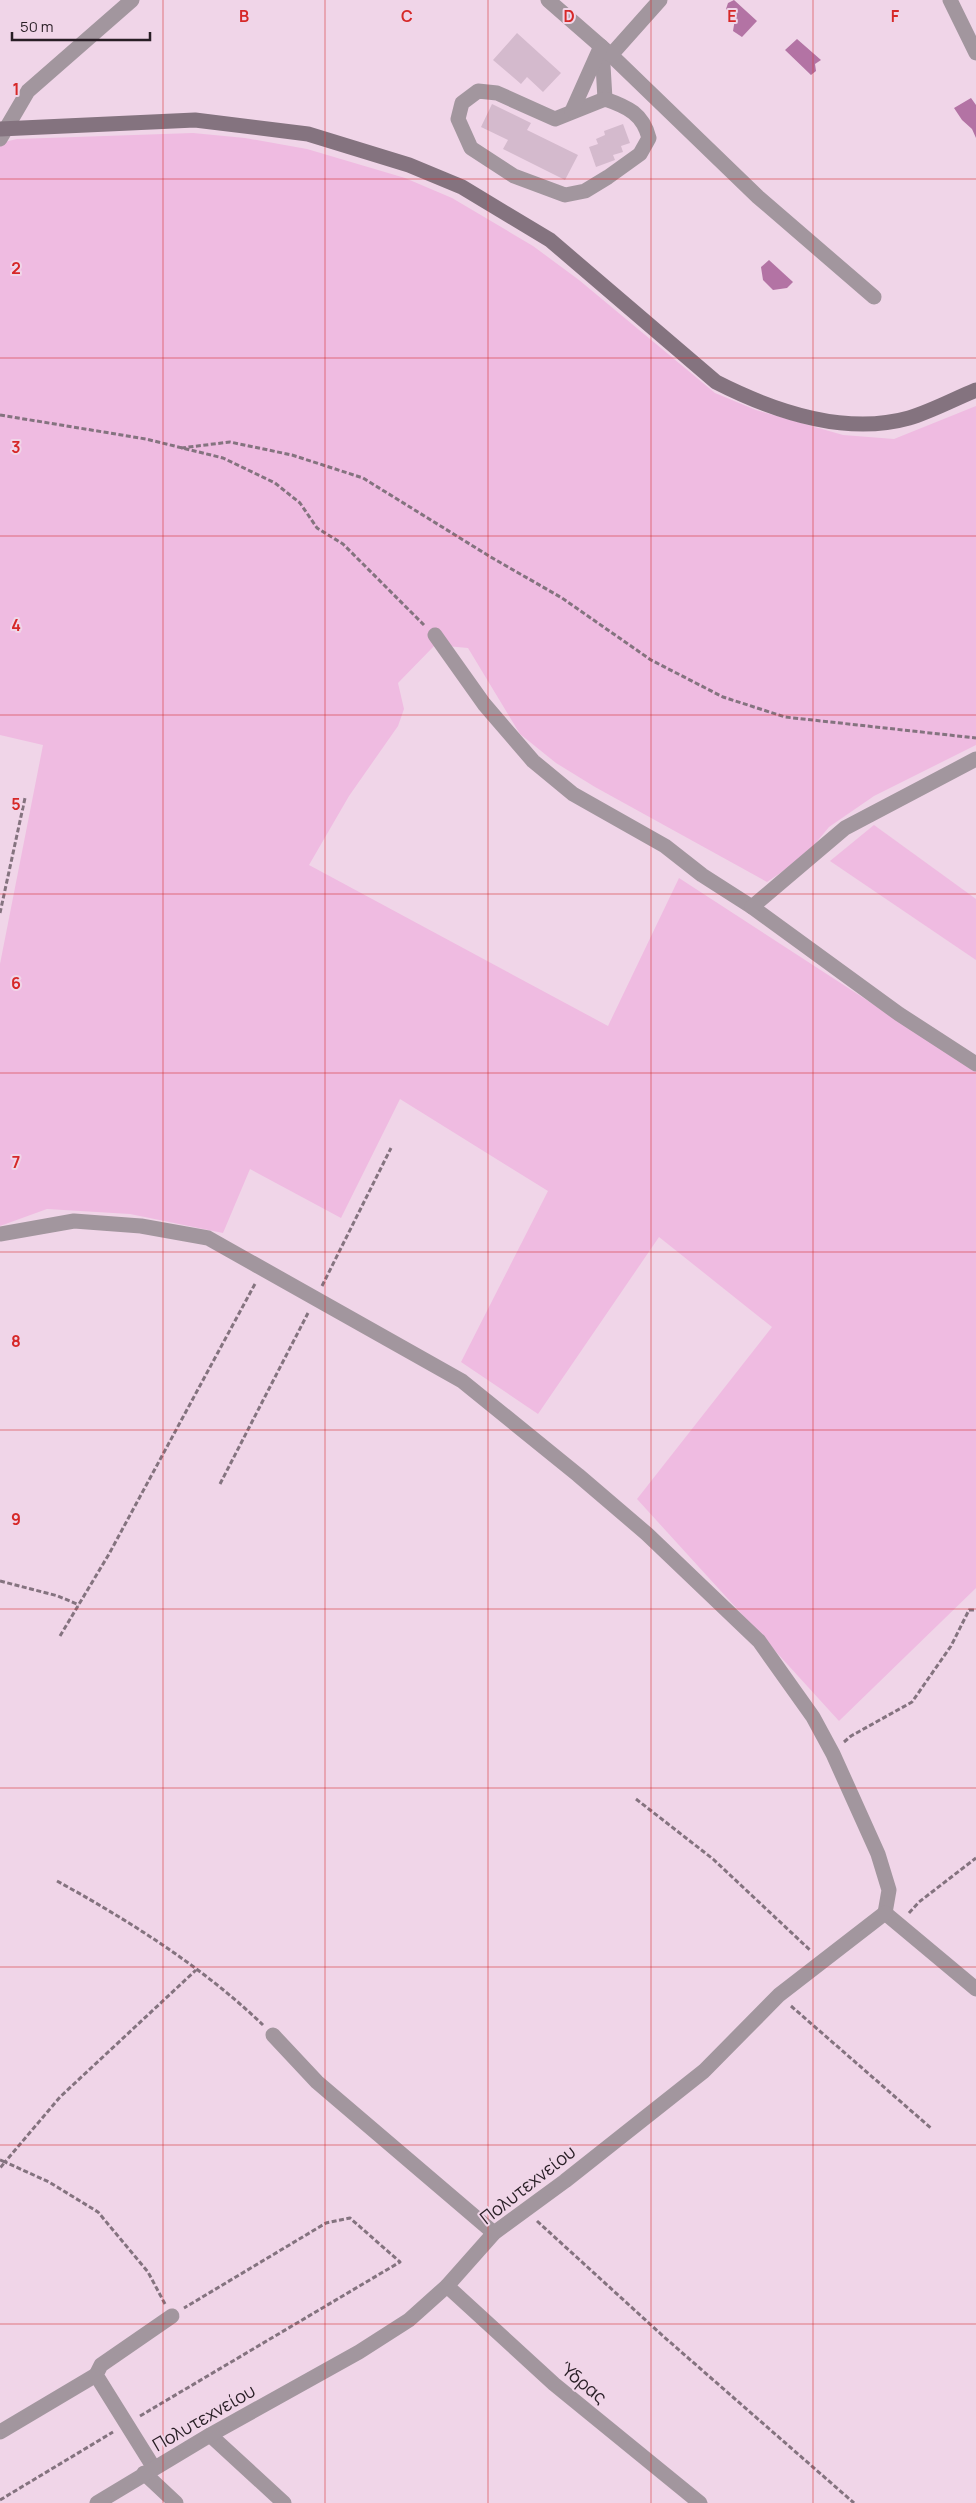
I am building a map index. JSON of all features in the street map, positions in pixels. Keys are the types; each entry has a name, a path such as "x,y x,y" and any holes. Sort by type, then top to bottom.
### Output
{"street":[{"path":"2,132 28,91 132,0"},
{"path":"548,0 606,51 758,197 874,297"},
{"path":"572,111 606,51 660,0"},
{"path":"950,0 976,53"},
{"path":"605,99 606,51"},
{"path":"478,91 498,93 555,119 605,99 636,112 646,125 649,138 640,154 608,177 584,191 565,195 514,176 471,148 458,119 462,104 478,91"},
{"path":"2,132 195,120 308,134 409,164 462,187 507,212 550,240 716,382 743,396 803,415 843,423 875,424 909,418 976,390"},
{"path":"435,635 484,704 533,761 573,794 665,846 899,1014 976,1064"},
{"path":"752,907 845,828 976,759"},
{"path":"0,1234 74,1221 142,1226 208,1238 316,1297 462,1381 647,1534 759,1640 813,1717 833,1754 878,1854 889,1890 885,1913 976,1989"},
{"name":"Πολυτεχνείου","path":"97,2503 210,2434 368,2347 409,2320 447,2286 494,2233 704,2071 779,1995 885,1913"},
{"path":"273,2035 317,2082 494,2233"},
{"name":"Ύδρας","path":"447,2286 554,2384 700,2503"},
{"path":"0,2432 96,2375 101,2365 172,2316"},
{"path":"96,2375 127,2424 149,2471 176,2503"},
{"path":"210,2434 284,2503"}],"path":[{"path":"0,416 146,438 223,458 275,483 300,502 317,528 343,544 435,635"},
{"path":"182,448 230,442 292,455 363,478 489,556 562,598 651,660 723,697 785,717 976,738"},
{"path":"0,913 25,798"},
{"path":"220,1484 392,1148"},
{"path":"60,1636 109,1554 264,1268"},
{"path":"0,1581 58,1596 79,1605"},
{"path":"833,1754 851,1736 912,1702 951,1646 969,1610 976,1610"},
{"path":"636,1799 713,1859 822,1961"},
{"path":"898,1925 919,1902 976,1858"},
{"path":"57,1881 104,1907 196,1970 239,2002 273,2035"},
{"path":"0,2168 60,2097 196,1970"},
{"path":"779,1995 932,2129"},
{"path":"0,2160 50,2182 98,2212 148,2272 172,2316 326,2223 350,2218 400,2262 0,2500"},
{"path":"525,2210 663,2336 854,2503"}],"shaded area":[{"path":"734,0 757,21 742,37 733,31 735,19 726,9 728,3"},
{"path":"797,39 821,60 815,64 816,71 811,75 785,50"},
{"path":"971,98 976,105 976,138 972,129 962,120 954,108"},
{"path":"193,133 245,138 307,149 405,178 452,198 533,246 579,280 715,393 756,410 843,435 894,439 976,406 976,745 874,796 829,827 804,857 767,882 595,787 556,763 520,734 468,648 435,645 398,683 404,709 398,726 349,796 309,865 608,1026 679,878 976,1071 976,1588 839,1721 637,1499 772,1327 659,1237 538,1414 461,1362 548,1191 400,1099 341,1218 250,1169 223,1233 130,1214 47,1209 0,1226 0,964 43,745 0,735 0,143 17,139"},
{"path":"769,260 793,282 787,288 773,290 763,280 761,267"},
{"path":"874,825 976,899 976,960 830,861"}],"building":[{"path":"517,33 561,73 543,92 527,77 521,84 493,60"},
{"path":"492,104 531,123 527,130 578,155 565,180 503,149 508,140 481,127"},
{"path":"623,124 630,143 621,146 623,152 613,155 615,160 596,167 589,147 598,144 596,139 605,135 604,131"}]}
